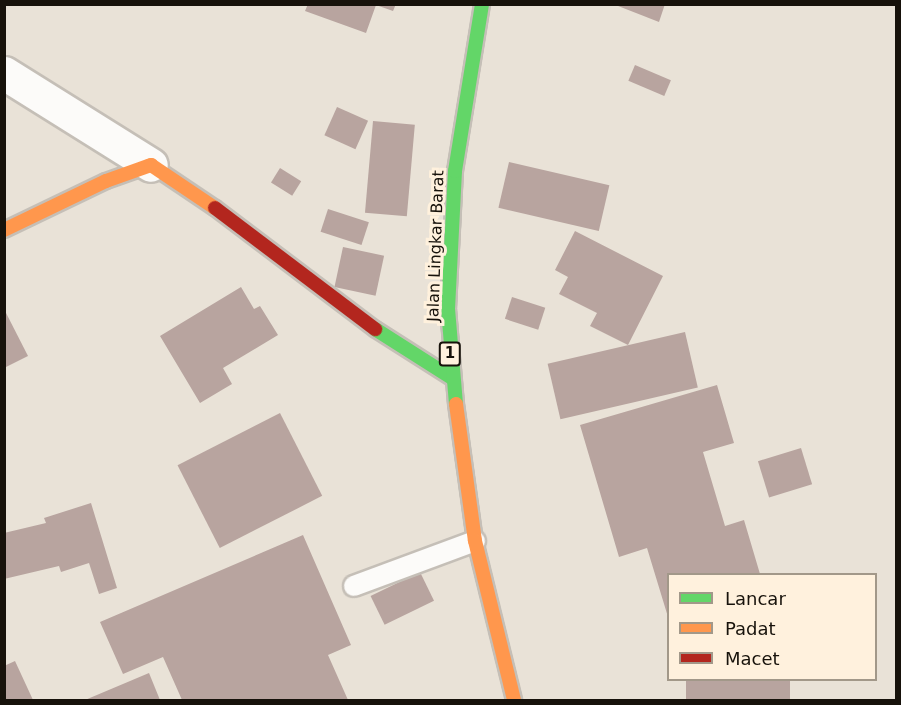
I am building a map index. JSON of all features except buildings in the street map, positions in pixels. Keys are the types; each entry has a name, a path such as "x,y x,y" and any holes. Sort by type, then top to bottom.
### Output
{"main road":[{"name":"Jalan Lingkar Barat","path":"482,4 455,171 448,309 452,378 475,541 514,700"},
{"path":"4,230 106,181 151,165 206,202 382,334 452,378"}],"street":[{"path":"4,73 151,165"}],"lane":[{"path":"354,586 475,541"}],"traffic: fast":[{"path":"456,404 448,309 455,171 482,4"},
{"path":"375,329 452,378"}],"traffic: slow":[{"path":"4,230 106,181 151,165 215,208"},
{"path":"456,404 475,541 514,700"}],"traffic: jam":[{"path":"215,208 375,329"}]}
